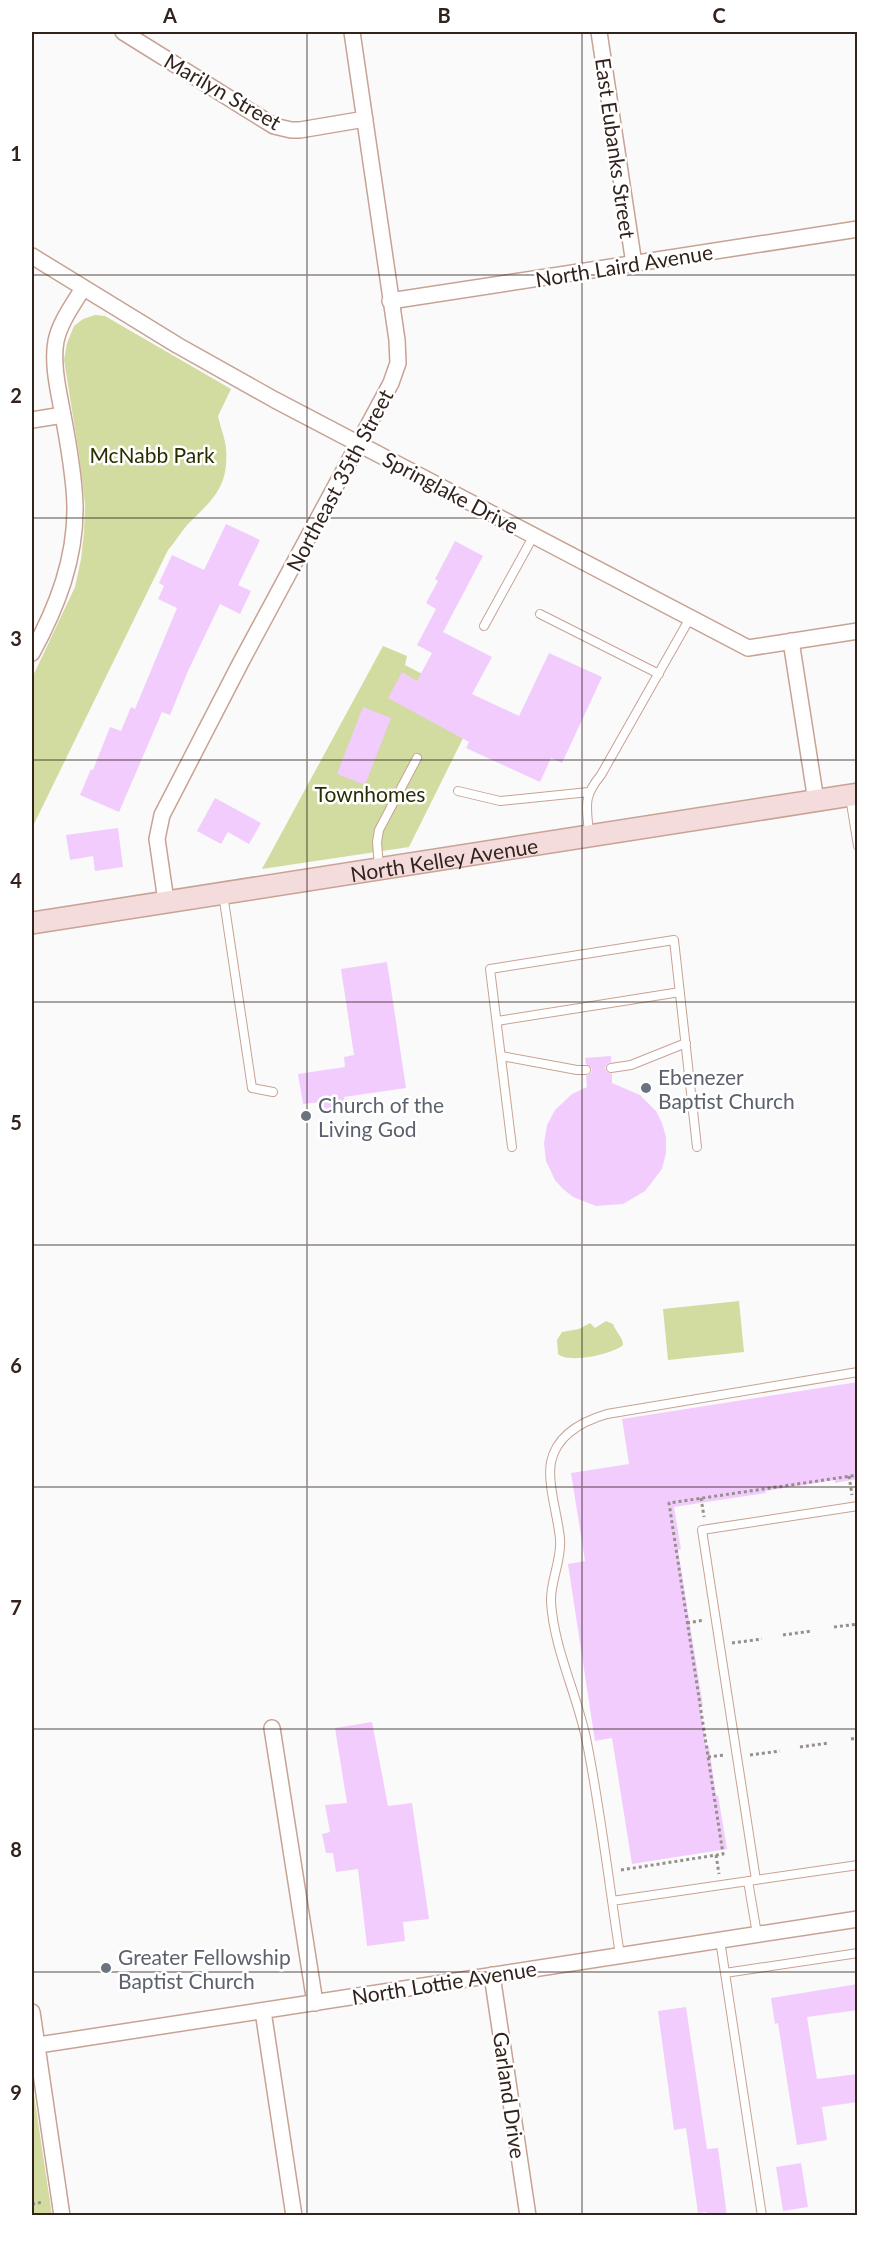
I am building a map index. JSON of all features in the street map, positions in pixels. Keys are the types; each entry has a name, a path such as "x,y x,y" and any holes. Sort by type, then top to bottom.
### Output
{"main road":[{"name":"North Kelley Avenue","path":"32,922 854,795"}],"street":[{"name":"Marilyn Street","path":"123,32 274,126 300,130 365,119"},
{"name":"Northeast 35th Street","path":"166,902 157,839 162,815 391,383 398,363 398,346 352,32"},
{"name":"East Eubanks Street","path":"599,32 634,264"},
{"name":"North Laird Avenue","path":"390,300 858,229"},
{"name":"Springlake Drive","path":"32,256 177,345 748,648 858,631"},
{"path":"32,653 56,603 71,556 75,505 56,369 56,342 65,319 83,288"},
{"path":"32,420 63,416"},
{"path":"791,641 816,801"},
{"path":"272,1728 315,2003"},
{"name":"North Lottie Avenue","path":"34,2045 858,1919"},
{"name":"Garland Drive","path":"492,1975 528,2216"},
{"path":"263,2011 294,2216"},
{"path":"32,2012 34,2045 62,2216"}],"lane":[{"path":"484,626 534,535"},
{"path":"540,614 659,674"},
{"path":"589,835 586,798 690,618"},
{"path":"379,868 377,842 379,830 417,758"},
{"path":"458,791 500,801 589,792"},
{"path":"854,795 858,846"},
{"path":"223,892 252,1088 273,1092"},
{"path":"512,1147 490,969 674,940 697,1147"},
{"path":"497,1021 680,992"},
{"path":"611,1068 630,1065 686,1043"},
{"path":"501,1056 586,1070"},
{"path":"620,1955 587,1741 557,1639 551,1600 560,1542 551,1478 551,1463 556,1448 571,1430 586,1420 607,1414 858,1372"},
{"path":"757,1934 752,1881 702,1530 855,1506"},
{"path":"612,1901 858,1865"},
{"path":"720,1940 762,2216"},
{"path":"725,1973 858,1953"}],"path":[{"path":"849,1476 855,1506"},
{"path":"701,1498 706,1529"},
{"path":"687,1623 711,1619"},
{"path":"834,1628 858,1624"},
{"path":"783,1635 812,1631"},
{"path":"732,1644 762,1639"},
{"path":"851,1739 858,1738"},
{"path":"800,1747 830,1743"},
{"path":"750,1755 780,1751"},
{"path":"708,1757 729,1754"},
{"path":"607,1872 723,1854"},
{"path":"716,1855 721,1885"}],"green space":[{"name":"McNabb Park","path":"95,315 105,316 231,389 218,416 225,444 225,473 212,499 188,524 168,550 32,828 32,678 75,587 84,532 85,504 64,360 67,343 74,326 83,319"},
{"name":"Townhomes","path":"383,646 407,656 405,665 480,704 409,847 262,869"},
{"path":"739,1301 744,1352 668,1360 663,1309"},
{"path":"606,1321 613,1324 623,1345 610,1352 591,1357 571,1358 558,1354 557,1340 562,1332 579,1329 590,1323 595,1328"},
{"path":"32,2084 33,2088 52,2215 32,2215"}],"building":[{"path":"226,524 260,540 238,585 251,591 240,614 220,604 170,715 162,712 119,812 80,795 91,769 93,770 110,727 121,731 131,707 135,709 177,608 158,599 164,586 159,583 172,555 204,570"},
{"path":"455,541 483,556 443,632 492,657 472,694 519,716 549,653 602,677 562,763 551,758 540,782 466,748 469,742 388,698 402,672 417,681 432,653 417,645 436,609 426,603 438,581 435,579"},
{"path":"363,707 391,718 365,785 337,774"},
{"path":"215,798 261,823 249,844 228,832 221,844 197,831"},
{"path":"118,828 123,867 95,871 93,856 70,860 66,835"},
{"path":"387,962 406,1088 344,1097 346,1109 322,1113 321,1102 303,1104 298,1074 345,1067 344,1057 354,1055 341,969"},
{"path":"611,1056 611,1062 605,1068 612,1074 612,1083 640,1095 656,1111 666,1137 666,1153 662,1169 645,1191 623,1204 596,1206 573,1197 555,1180 546,1161 544,1143 547,1125 555,1110 572,1094 587,1087 586,1076 591,1073 592,1069 586,1064 585,1058"},
{"path":"858,1382 858,1479 835,1483 835,1480 674,1507 681,1549 678,1550 703,1706 700,1706 706,1746 709,1746 727,1849 632,1864 612,1738 595,1741 568,1564 585,1561 571,1473 629,1464 622,1419"},
{"path":"372,1722 388,1806 412,1803 429,1919 403,1922 405,1941 367,1946 358,1869 336,1872 333,1853 326,1853 322,1834 330,1832 325,1805 347,1803 335,1728"},
{"path":"858,1984 858,2010 807,2017 817,2079 858,2074 858,2102 822,2107 827,2140 797,2145 778,2023 775,2024 771,1998"},
{"path":"686,2007 707,2149 718,2148 727,2216 707,2216 706,2212 698,2213 686,2128 674,2130 658,2011"},
{"path":"801,2163 808,2207 783,2211 776,2167"}],"place":[{"name":"Ebenezer Baptist Church","path":"646,1088"},
{"name":"Church of the Living God","path":"306,1116"},
{"name":"Greater Fellowship Baptist Church","path":"106,1968"}]}
